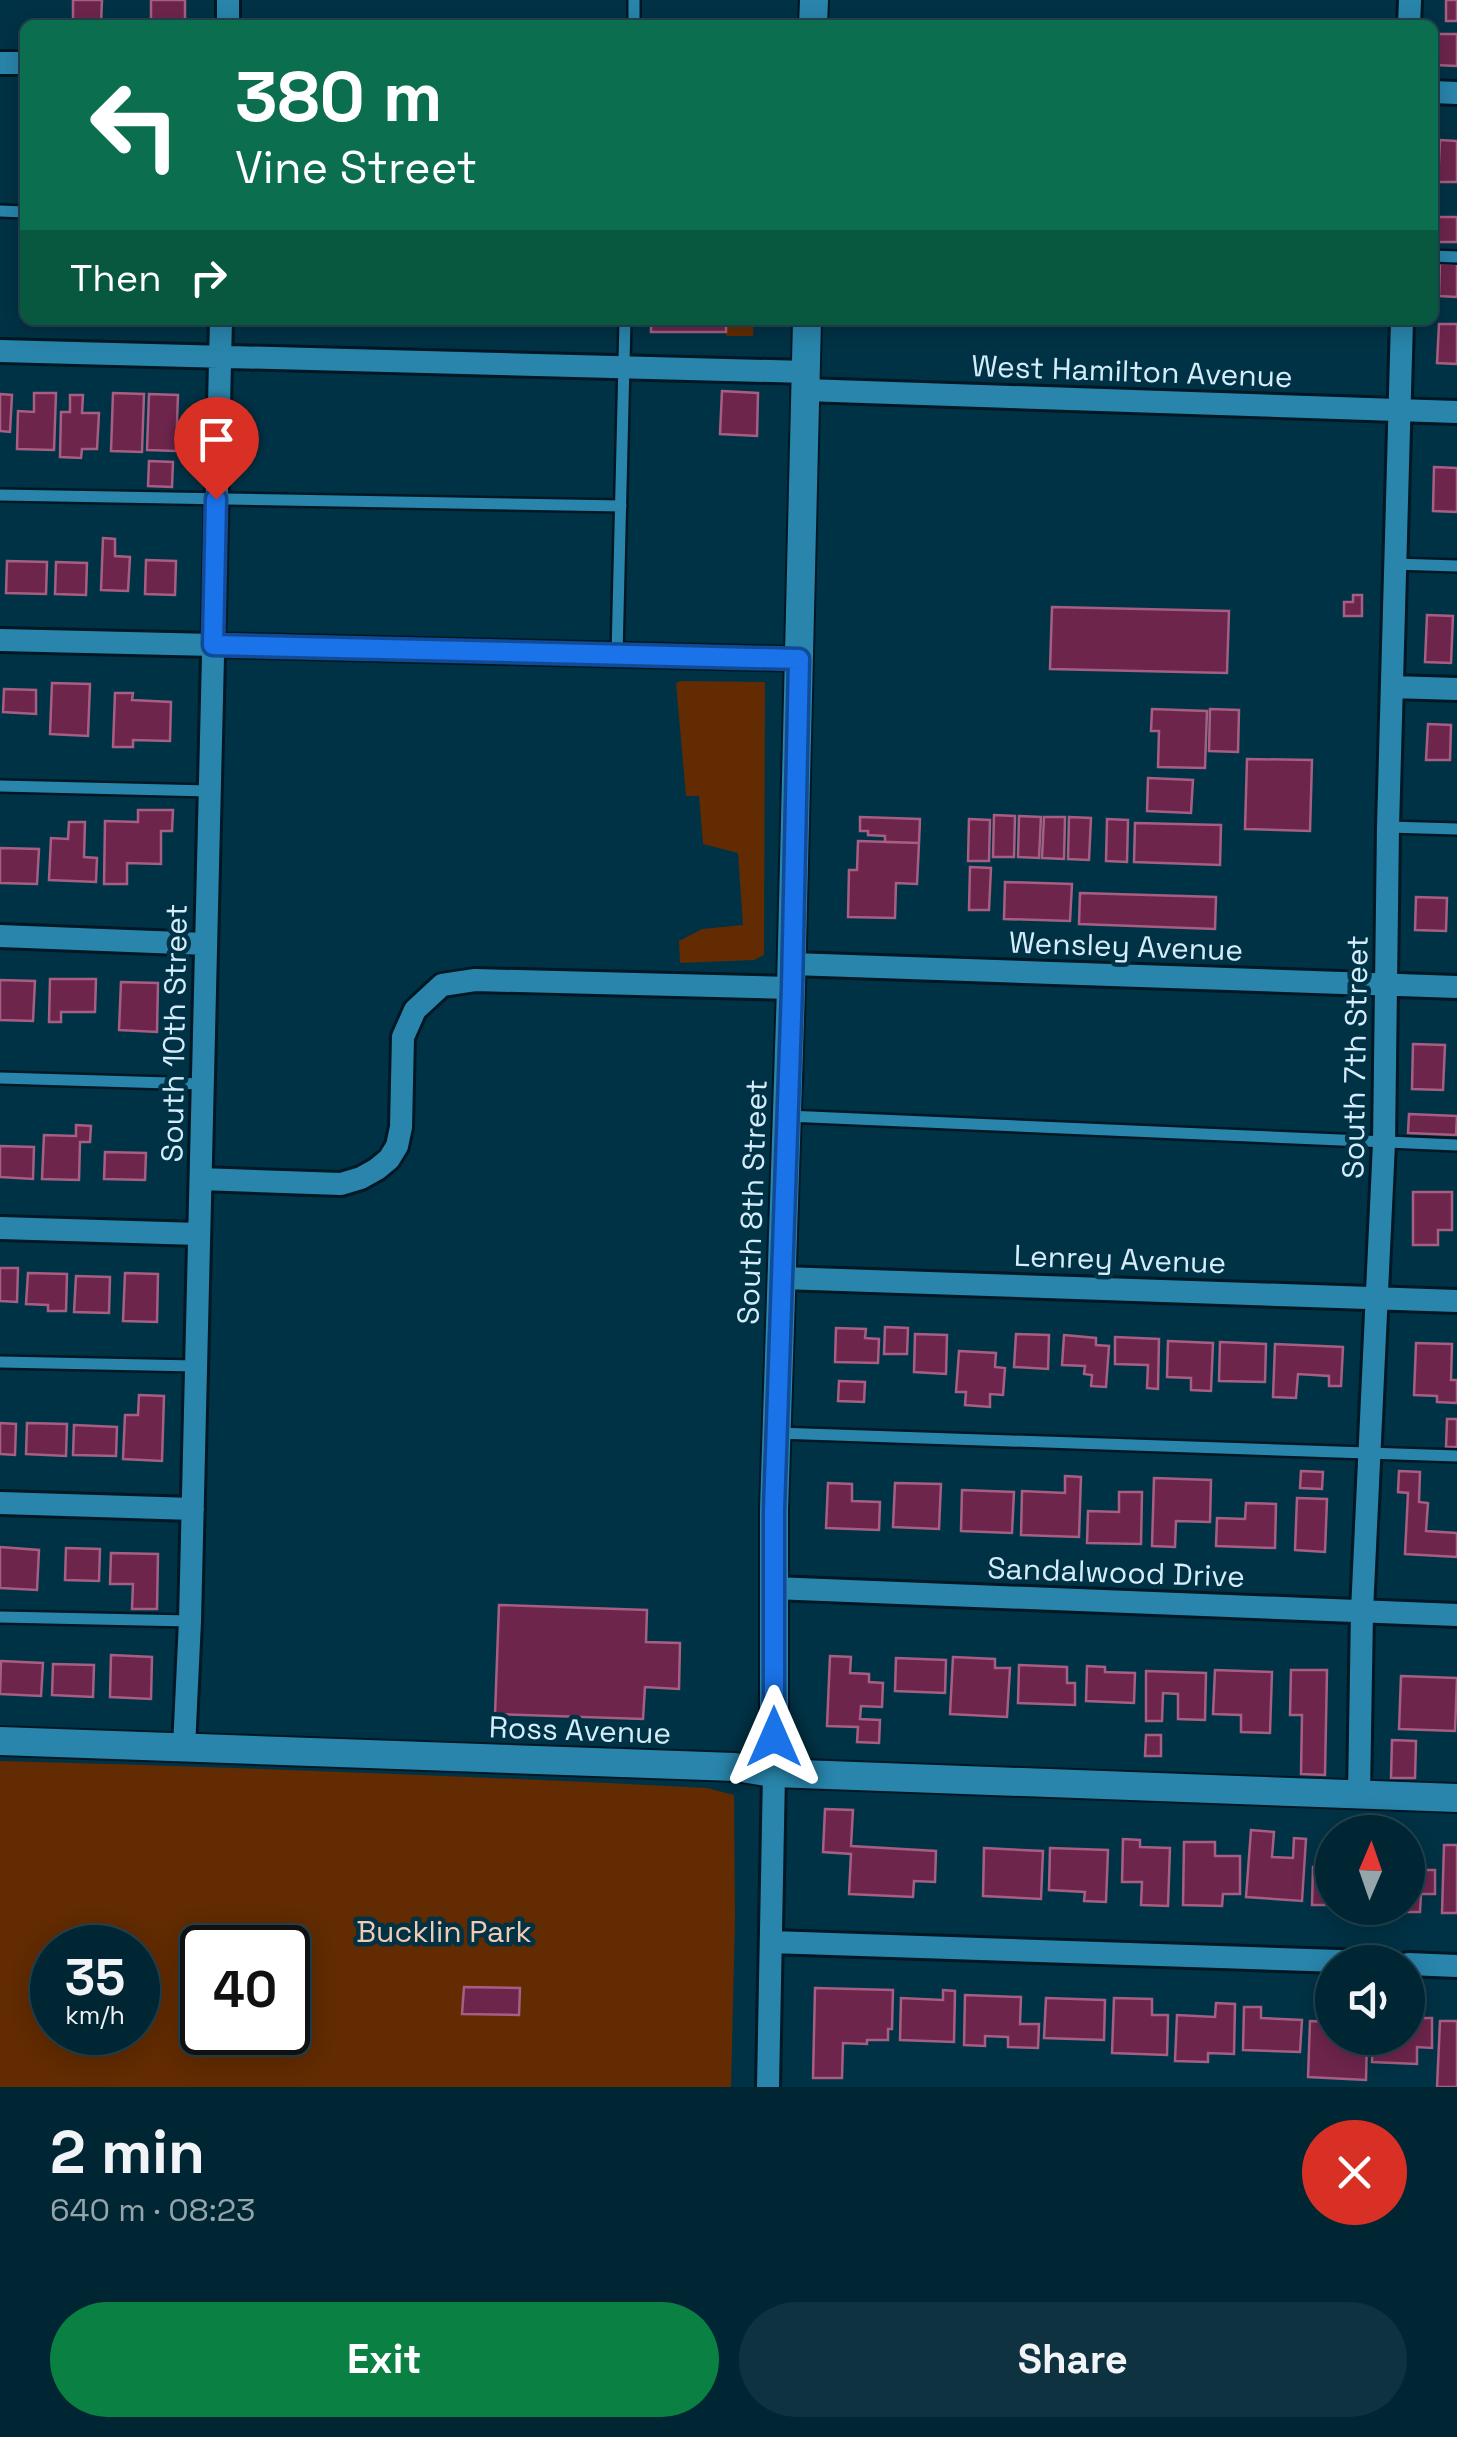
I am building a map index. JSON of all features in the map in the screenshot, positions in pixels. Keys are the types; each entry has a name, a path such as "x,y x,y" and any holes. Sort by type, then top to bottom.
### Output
{"street":[{"name":"South 10th Street","path":"184,1747 221,325"},
{"name":"South 8th Street","path":"768,2087 773,1588 807,325"},
{"name":"South 7th Street","path":"1359,1795 1362,1611 1384,1142 1402,325"},
{"name":"West Hamilton Avenue","path":"0,351 624,367 805,381 1457,412"},
{"path":"0,640 799,659"},
{"path":"1392,687 1457,689"},
{"path":"0,936 206,944"},
{"name":"Wensley Avenue","path":"200,1179 341,1184 376,1169 398,1146 403,1037 414,1010 442,984 475,980 792,976 1457,987"},
{"path":"0,1228 199,1234"},
{"name":"Lenrey Avenue","path":"782,1278 1457,1301"},
{"path":"0,1503 193,1509"},
{"name":"Sandalwood Drive","path":"773,1588 1457,1615"},
{"name":"Ross Avenue","path":"0,1741 1457,1798"},
{"path":"770,1942 1315,1960"},
{"path":"1425,1965 1457,1966"}],"lane":[{"path":"617,654 625,325"},
{"path":"0,495 620,506"},
{"path":"1394,564 1457,566"},
{"path":"0,786 210,792"},
{"path":"1388,827 1457,829"},
{"path":"0,1078 203,1084"},
{"path":"787,1116 1457,1145"},
{"path":"0,1362 196,1366"},
{"path":"777,1433 1457,1456"},
{"path":"0,1617 190,1621"}],"green space":[{"path":"726,325 754,325 753,336 726,336"},
{"path":"765,682 764,955 754,960 680,963 679,941 702,929 743,925 738,853 703,844 699,796 686,796 676,683"},
{"name":"Bucklin Park","path":"0,1761 707,1788 734,1795 731,2087 0,2087"}],"building":[{"path":"73,0 102,0 101,20 73,20"},
{"path":"151,0 185,0 185,20 151,20"},
{"path":"1446,0 1457,0 1457,21 1446,21"},
{"path":"1438,34 1457,34 1457,66 1438,65"},
{"path":"1440,140 1457,141 1457,182 1438,182"},
{"path":"1438,217 1457,217 1457,242 1438,242"},
{"path":"1440,263 1457,264 1457,297 1439,296"},
{"path":"1439,324 1457,324 1457,364 1437,363"},
{"path":"651,325 726,325 726,332 651,332"},
{"path":"722,391 758,393 757,436 720,434"},
{"path":"34,393 56,393 54,450 17,449 18,411 34,412"},
{"path":"113,393 144,394 142,452 111,451"},
{"path":"0,394 12,395 10,432 0,431"},
{"path":"149,394 178,395 176,451 147,450"},
{"path":"70,395 83,395 82,413 99,413 97,449 82,449 81,458 60,457 61,412 70,412"},
{"path":"149,461 173,462 172,487 148,486"},
{"path":"1434,467 1457,468 1457,512 1433,511"},
{"path":"103,538 115,539 115,556 130,557 128,591 101,590"},
{"path":"146,560 176,561 175,595 145,594"},
{"path":"7,561 47,562 46,594 6,593"},
{"path":"56,562 87,563 86,595 55,594"},
{"path":"1353,595 1362,595 1362,616 1344,616 1344,602 1353,602"},
{"path":"1052,607 1229,611 1227,673 1050,669"},
{"path":"1427,615 1453,616 1451,663 1425,662"},
{"path":"52,683 90,684 88,736 50,734"},
{"path":"4,689 36,690 36,714 3,712"},
{"path":"115,693 133,693 132,700 171,702 170,741 133,740 133,747 113,747"},
{"path":"1152,709 1207,711 1205,768 1158,767 1159,731 1151,731"},
{"path":"1210,709 1239,710 1238,752 1209,751"},
{"path":"1428,724 1451,725 1450,760 1426,760"},
{"path":"1247,759 1312,760 1310,831 1245,829"},
{"path":"1148,778 1193,780 1191,813 1147,811"},
{"path":"138,810 173,810 172,831 161,831 161,864 127,863 127,884 104,884 105,821 138,822"},
{"path":"994,815 1015,816 1014,857 993,857"},
{"path":"1019,816 1041,817 1039,858 1018,857"},
{"path":"860,817 920,819 919,843 885,842 885,836 868,835 868,831 860,831"},
{"path":"1044,817 1065,817 1064,859 1042,858"},
{"path":"1069,817 1091,818 1089,860 1068,859"},
{"path":"969,819 990,820 989,861 968,861"},
{"path":"1107,819 1128,820 1127,862 1106,861"},
{"path":"69,822 85,822 84,857 97,858 96,882 49,880 51,838 68,839"},
{"path":"1135,823 1221,825 1220,865 1134,862"},
{"path":"858,841 919,843 917,884 896,883 895,918 848,917 849,870 857,870"},
{"path":"0,848 39,849 37,884 0,883"},
{"path":"970,867 991,868 989,910 969,910"},
{"path":"1005,882 1072,884 1070,921 1004,919"},
{"path":"1080,893 1216,897 1215,929 1079,924"},
{"path":"1416,897 1447,898 1446,931 1415,930"},
{"path":"50,979 96,979 95,1012 61,1012 61,1022 49,1022"},
{"path":"0,980 35,981 33,1021 0,1020"},
{"path":"121,982 158,983 157,1032 119,1030"},
{"path":"1413,1044 1445,1045 1443,1090 1412,1089"},
{"path":"1409,1114 1457,1116 1456,1135 1408,1133"},
{"path":"76,1125 91,1126 90,1142 80,1142 79,1180 42,1179 44,1135 76,1136"},
{"path":"0,1146 34,1147 33,1179 0,1177"},
{"path":"105,1152 146,1153 145,1180 104,1179"},
{"path":"1413,1192 1452,1192 1452,1230 1438,1230 1438,1245 1413,1245"},
{"path":"0,1268 18,1268 17,1302 0,1301"},
{"path":"28,1273 67,1274 66,1311 48,1311 48,1305 26,1304"},
{"path":"125,1273 158,1274 157,1322 123,1321"},
{"path":"76,1276 110,1277 109,1313 74,1312"},
{"path":"885,1327 908,1328 907,1354 884,1354"},
{"path":"836,1328 866,1329 865,1338 879,1339 878,1363 835,1362"},
{"path":"915,1334 947,1335 946,1374 914,1372"},
{"path":"1016,1334 1049,1335 1048,1369 1014,1367"},
{"path":"1064,1335 1096,1338 1096,1345 1109,1346 1106,1387 1091,1386 1092,1375 1084,1374 1085,1366 1062,1365"},
{"path":"1115,1337 1159,1339 1158,1389 1147,1388 1148,1365 1115,1364"},
{"path":"1168,1341 1213,1343 1211,1391 1191,1390 1191,1378 1167,1377"},
{"path":"1220,1342 1266,1344 1265,1382 1219,1381"},
{"path":"1416,1343 1452,1344 1451,1380 1457,1380 1457,1403 1437,1402 1437,1396 1414,1395"},
{"path":"1275,1344 1343,1347 1341,1386 1329,1386 1329,1376 1298,1374 1296,1398 1273,1397"},
{"path":"959,1351 996,1353 995,1367 1005,1368 1003,1395 990,1394 990,1407 965,1405 966,1392 956,1392"},
{"path":"839,1381 865,1382 864,1402 838,1401"},
{"path":"139,1395 164,1396 162,1461 123,1459 125,1415 138,1415"},
{"path":"1447,1419 1457,1419 1457,1447 1446,1447"},
{"path":"0,1423 16,1424 15,1455 0,1454"},
{"path":"27,1423 67,1424 66,1456 26,1454"},
{"path":"74,1425 117,1427 116,1456 73,1455"},
{"path":"1301,1471 1323,1472 1322,1489 1300,1488"},
{"path":"1399,1471 1420,1472 1419,1502 1428,1503 1426,1531 1457,1533 1457,1557 1405,1554 1408,1493 1398,1492"},
{"path":"1065,1476 1081,1477 1079,1537 1021,1535 1022,1491 1065,1493"},
{"path":"1154,1478 1211,1480 1210,1522 1176,1521 1175,1547 1152,1546"},
{"path":"828,1483 852,1484 852,1501 880,1502 879,1530 826,1528"},
{"path":"895,1483 941,1484 939,1529 893,1527"},
{"path":"962,1490 1014,1492 1012,1533 961,1531"},
{"path":"1119,1492 1142,1492 1141,1544 1087,1543 1088,1511 1119,1512"},
{"path":"1297,1498 1327,1499 1325,1552 1295,1550"},
{"path":"1246,1503 1276,1504 1275,1548 1216,1546 1217,1518 1245,1519"},
{"path":"0,1547 39,1550 37,1590 0,1588"},
{"path":"66,1548 100,1549 99,1581 65,1580"},
{"path":"111,1553 158,1554 157,1609 132,1609 133,1584 110,1584"},
{"path":"499,1605 647,1610 646,1642 680,1643 679,1689 645,1687 643,1719 495,1714"},
{"path":"111,1655 152,1657 151,1699 110,1697"},
{"path":"830,1656 851,1657 850,1673 869,1674 869,1682 883,1683 882,1707 861,1706 860,1719 880,1720 879,1743 857,1742 858,1727 827,1726"},
{"path":"953,1657 995,1659 995,1668 1010,1668 1007,1717 950,1714"},
{"path":"896,1658 946,1660 945,1693 895,1691"},
{"path":"1,1661 43,1663 41,1696 0,1694"},
{"path":"53,1664 94,1665 93,1697 52,1695"},
{"path":"1019,1665 1067,1667 1067,1683 1075,1683 1075,1705 1018,1703"},
{"path":"1087,1666 1105,1667 1105,1672 1135,1673 1134,1703 1086,1701"},
{"path":"1215,1670 1272,1672 1270,1733 1241,1732 1241,1715 1213,1714"},
{"path":"1291,1670 1327,1670 1325,1775 1301,1774 1302,1715 1290,1715"},
{"path":"1146,1671 1206,1673 1205,1720 1178,1719 1178,1694 1163,1693 1162,1721 1146,1721"},
{"path":"1401,1676 1457,1678 1455,1731 1399,1729"},
{"path":"1146,1735 1161,1735 1161,1756 1145,1756"},
{"path":"1392,1740 1416,1741 1415,1778 1391,1778"},
{"path":"825,1809 853,1810 851,1846 936,1851 935,1882 914,1881 913,1897 849,1894 851,1854 823,1852"},
{"path":"1251,1830 1274,1832 1272,1857 1293,1858 1294,1838 1306,1839 1302,1901 1246,1897"},
{"path":"1123,1839 1140,1840 1140,1847 1170,1848 1168,1906 1141,1905 1142,1882 1122,1882"},
{"path":"1184,1842 1215,1842 1215,1856 1240,1856 1240,1894 1223,1894 1222,1906 1183,1905"},
{"path":"1444,1845 1457,1845 1457,1913 1442,1913"},
{"path":"984,1848 1043,1851 1041,1899 983,1896"},
{"path":"1050,1848 1108,1850 1106,1902 1084,1901 1085,1892 1049,1890"},
{"path":"1313,1867 1315,1867 1315,1905"},
{"path":"1425,1870 1435,1870 1435,1894 1425,1894"},
{"path":"464,1987 520,1988 519,2015 462,2014"},
{"path":"815,1988 893,1990 888,2040 843,2043 842,2078 813,2078"},
{"path":"943,1990 955,1991 954,2042 900,2040 901,1998 943,2000"},
{"path":"965,1995 1021,1997 1020,2024 1039,2024 1038,2048 1008,2047 1008,2037 985,2036 985,2046 964,2045"},
{"path":"1046,1998 1105,2000 1104,2040 1044,2038"},
{"path":"1114,1998 1152,1999 1152,2015 1168,2015 1167,2055 1112,2053"},
{"path":"1216,2003 1235,2004 1234,2054 1208,2053 1208,2062 1175,2061 1177,2015 1215,2017"},
{"path":"1244,2007 1261,2007 1261,2018 1302,2020 1300,2052 1243,2050"},
{"path":"1425,2018 1432,2018 1432,2048 1425,2048"},
{"path":"1310,2021 1315,2021 1315,2055 1367,2055 1366,2080 1308,2077"},
{"path":"1440,2021 1457,2021 1457,2087 1437,2087"},
{"path":"1372,2055 1417,2055 1417,2064 1372,2062"}],"route":[{"path":"216,499 213,645 799,659 774,1510 774,1737"}]}
